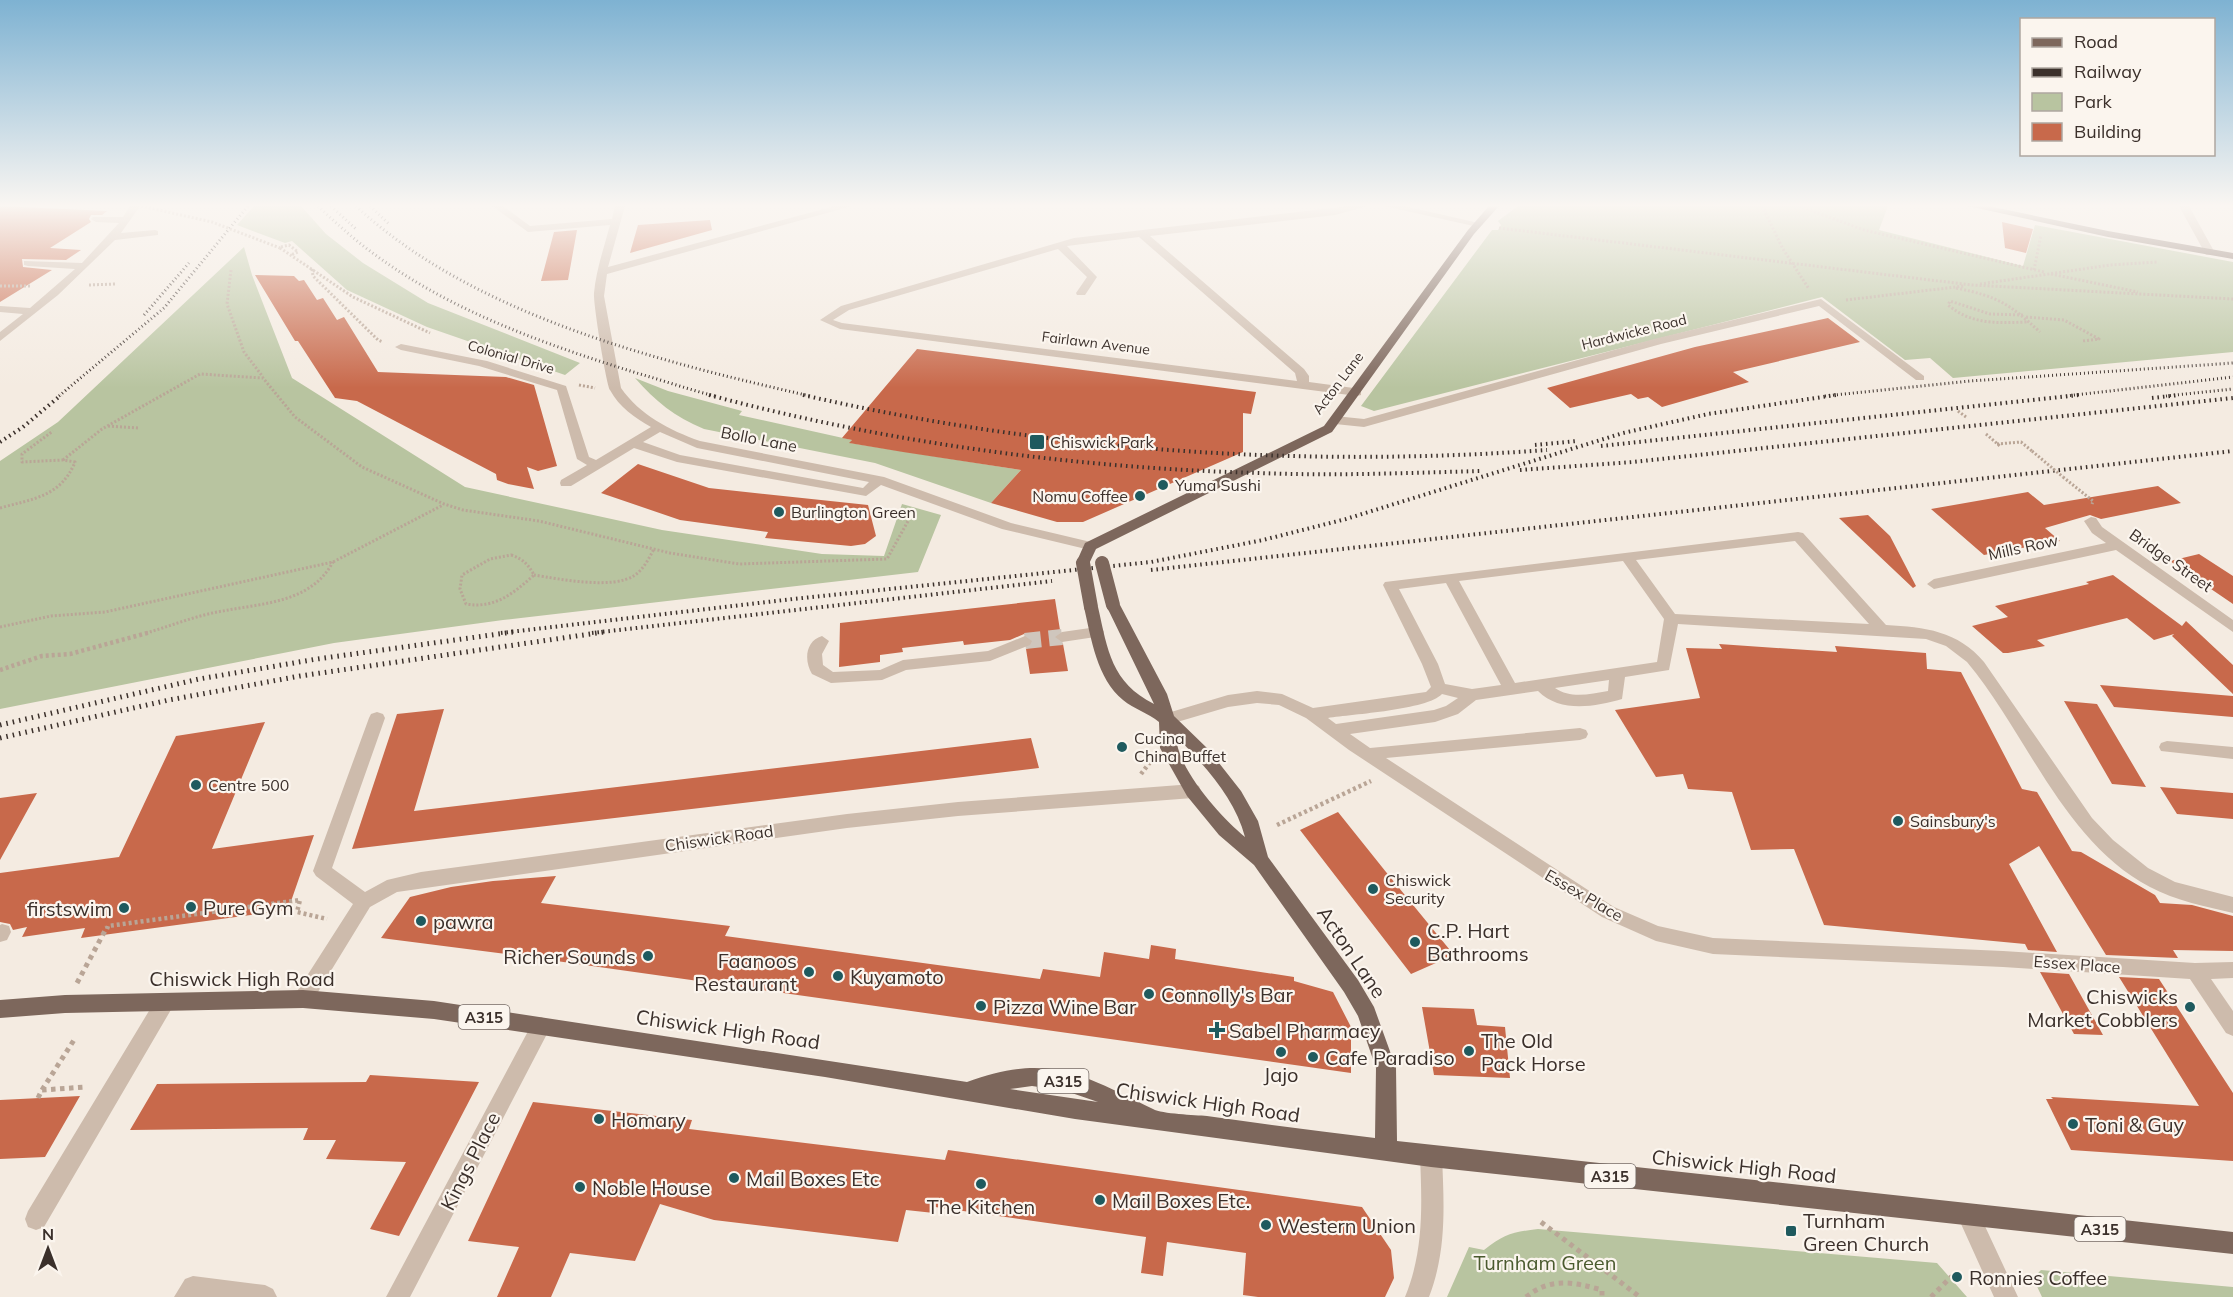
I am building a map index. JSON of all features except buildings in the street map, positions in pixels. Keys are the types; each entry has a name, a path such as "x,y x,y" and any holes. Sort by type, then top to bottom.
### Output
{"main road":[{"name":"Acton Lane","path":"1260,860 1248,819 1192,742 1167,719 1132,700 1114,680 1097,632 1083,563 1090,546 1328,429 1452,267"},
{"name":"Acton Lane","path":"1090,546 1102,563 1113,605 1159,694 1167,719 1168,748 1193,791 1224,830 1260,860 1351,986 1367,1013 1386,1068 1386,1150"},
{"name":"Chiswick High Road","path":"0,1009 65,1004 303,999 435,1010 825,1068 964,1092 1431,1156 2233,1243"}],"street":[{"path":"0,338 81,267"},
{"name":"Bollo Lane","path":"603,267 599,296 615,388 625,402 658,428 697,444 879,480 1007,526 1090,546"},
{"path":"602,272 622,267"},
{"name":"Fairlawn Avenue","path":"984,267 845,308 825,320 831,324 1357,392"},
{"path":"1081,293 1092,277 1082,267"},
{"path":"1180,267 1300,371 1303,384"},
{"path":"1821,302 1920,378"},
{"name":"Hardwicke Road","path":"1335,420 1364,423 1635,347 1821,302"},
{"path":"0,309 33,311"},
{"name":"Colonial Drive","path":"401,347 429,351 509,370 562,388 583,459 596,464"},
{"path":"566,483 658,428"},
{"path":"633,443 677,458 866,492 879,480"},
{"name":"Bridge Street","path":"2091,521 2097,530 2233,627"},
{"path":"1439,688 1430,664 1390,585 1798,536 1882,630"},
{"name":"Mills Row","path":"1934,584 2119,545"},
{"path":"1439,688 1472,695 1664,666 1671,619 1626,556"},
{"path":"1450,578 1511,690"},
{"path":"1671,619 1882,630 1930,634 1948,639 1968,652 2086,823 2106,846 2132,866 2182,893 2233,904"},
{"path":"1062,637 1097,632"},
{"path":"822,641 815,649 813,660 817,670 831,678 882,675 903,665 990,656 1025,641"},
{"path":"1542,685 1551,696 1569,702 1616,695 1617,674"},
{"path":"1312,714 1414,700 1431,696 1439,688"},
{"path":"1333,730 1435,716 1452,710 1472,695"},
{"name":"Essex Place","path":"1167,719 1228,701 1257,697 1282,700 1312,714 1367,754 1608,912 1656,933 1713,946 2003,959 2195,971 2233,970"},
{"path":"364,902 322,871 377,718"},
{"path":"1367,754 1580,734"},
{"path":"2167,747 2233,753"},
{"name":"Chiswick Road","path":"303,999 364,902 393,885 421,879 725,837 958,809 1193,791"},
{"path":"2195,971 2233,1028"},
{"path":"36,1219 165,1002"},
{"name":"Kings Place","path":"398,1297 541,1026"},
{"path":"1417,1297 1430,1265 1433,1239 1431,1156"},
{"path":"1968,1215 2006,1297"},
{"path":"186,1297 192,1287 265,1297"}],"path":[{"path":"1792,267 1821,302 2112,267"},
{"path":"1812,267 1972,285 2233,299"},
{"path":"2019,267 2150,295"},
{"path":"312,268 353,297 437,336"},
{"path":"312,268 313,276 378,340 401,347"},
{"path":"231,270 227,304 244,352 295,417 362,467 444,504 463,510 539,521 654,549 739,564 887,559 915,507"},
{"path":"84,285 115,284"},
{"path":"0,286 40,286"},
{"path":"1953,287 1990,295 2024,316 2027,322 2040,332"},
{"path":"2027,322 1978,323 1964,317 1948,305 1950,301 1990,314 2064,321 2099,339 2082,341"},
{"path":"63,460 102,429 200,374 263,378"},
{"path":"575,384 596,387"},
{"path":"1958,411 1966,417"},
{"path":"107,426 138,428"},
{"path":"0,508 51,494 72,474 75,462 63,460 22,462 22,454 53,431"},
{"path":"1986,434 1999,446 2021,442 2093,501"},
{"path":"0,627 51,616 105,612 333,562 444,504"},
{"path":"534,575 531,566 515,557 501,554 479,563 462,575 460,589 466,604 478,607 507,598 534,575 599,582 632,578 647,562 654,549"},
{"path":"0,670 42,656 70,654 96,645 123,640 221,611 268,605 302,593 327,573 333,562"},
{"path":"1277,825 1393,771"},
{"path":"65,1004 108,926 300,900 297,912 349,924"},
{"path":"38,1098 74,1040"},
{"path":"42,1090 115,1086"},
{"path":"1541,1222 1633,1294 1640,1297"},
{"path":"1931,1297 1951,1277 1955,1277"},
{"path":"1526,1297 1531,1292 1562,1280 1602,1290 1602,1297"}],"green space":[{"path":"223,267 250,267 292,378 465,487 662,530 822,554 884,556 902,504 941,515 918,572 503,620 334,643 0,709 0,461 58,422"},
{"path":"321,267 369,267 428,303 580,363 565,375 427,327 347,290"},
{"path":"1465,267 2233,267 2233,352 1953,378 1930,358 1905,360 1822,297 1374,411 1361,406"},
{"path":"635,378 668,391 742,411 739,415 852,440 850,443 1021,470 991,503 875,463 704,429 666,408"},
{"name":"Turnham Green","path":"1538,1229 1937,1263 1967,1297 1447,1297 1469,1247 1484,1250 1497,1240 1509,1235"},
{"path":"2041,1270 2233,1287 2233,1297 2042,1297 2033,1278"}],"tunnel":[{"path":"1025,641 1062,637"}],"railway":[{"path":"144,315 186,267"},
{"path":"59,396 164,308 198,267"},
{"path":"392,267 441,296 506,327 572,352 715,396"},
{"path":"438,267 511,305 570,329 691,367 810,396"},
{"path":"1825,396 1970,381 2233,363"},
{"path":"2066,396 2233,377"},
{"path":"2166,396 2233,389"},
{"path":"0,442 23,427 61,395"},
{"path":"709,395 845,427 1051,459 1190,470 1287,474 1481,471"},
{"path":"803,395 987,430 1080,442 1173,450 1360,457 1547,450"},
{"path":"501,633 793,599 1151,562 1263,540 1346,519 1623,433 1708,414 1836,395"},
{"path":"1601,446 2079,395"},
{"path":"2152,398 2179,395"},
{"path":"1520,470 1633,462 2233,398"},
{"path":"1535,445 1577,441"},
{"path":"1151,570 2233,451"},
{"path":"592,633 1052,581"},
{"path":"0,725 199,679 317,659 513,632"},
{"path":"0,738 169,700 300,676 604,632"}],"place":[{"name":"Chiswick Park","path":"1037,442"},
{"name":"Yuma Sushi","path":"1163,485"},
{"name":"Nomu Coffee","path":"1140,496"},
{"name":"Burlington Green","path":"779,512"},
{"name":"Cucina China Buffet","path":"1122,747"},
{"name":"Centre 500","path":"196,785"},
{"name":"Sainsbury's","path":"1898,821"},
{"name":"Chiswick Security","path":"1373,889"},
{"name":"Pure Gym","path":"191,907"},
{"name":"firstswim","path":"124,908"},
{"name":"pawra","path":"421,921"},
{"name":"C.P. Hart Bathrooms","path":"1415,942"},
{"name":"Richer Sounds","path":"648,956"},
{"name":"Faanoos Restaurant","path":"809,972"},
{"name":"Kuyamoto","path":"838,976"},
{"name":"Connolly's Bar","path":"1149,994"},
{"name":"Pizza Wine Bar","path":"981,1006"},
{"name":"Chiswicks Market Cobblers","path":"2190,1007"},
{"name":"Sabel Pharmacy","path":"1217,1030"},
{"name":"The Old Pack Horse","path":"1469,1051"},
{"name":"Jajo","path":"1281,1052"},
{"name":"Cafe Paradiso","path":"1313,1057"},
{"name":"Homary","path":"599,1119"},
{"name":"Toni & Guy","path":"2073,1124"},
{"name":"Mail Boxes Etc","path":"734,1178"},
{"name":"The Kitchen","path":"981,1184"},
{"name":"Noble House","path":"580,1187"},
{"name":"Mail Boxes Etc.","path":"1100,1200"},
{"name":"Western Union","path":"1266,1225"},
{"name":"Turnham Green Church","path":"1791,1231"},
{"name":"Ronnies Coffee","path":"1957,1277"}]}
